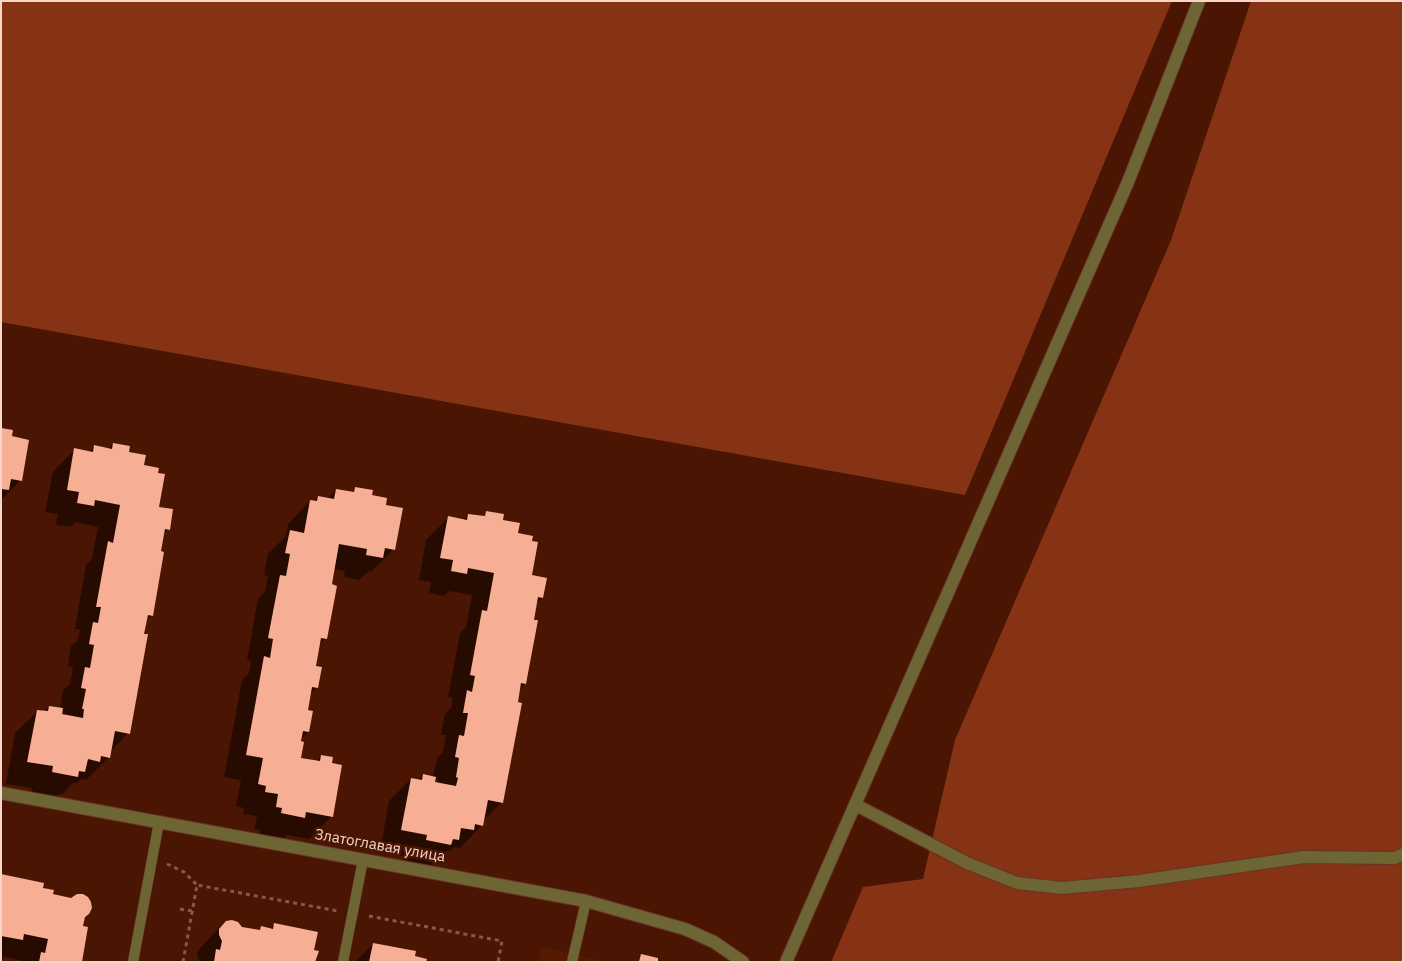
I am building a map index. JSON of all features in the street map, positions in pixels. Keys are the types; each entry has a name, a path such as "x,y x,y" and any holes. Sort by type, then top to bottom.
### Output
{"street":[{"path":"786,962 1124,191 1199,1"},
{"name":"Златоглавая улица","path":"1,793 586,901 685,929 714,942 742,962"},
{"path":"856,805 967,863 1017,883 1062,888 1139,881 1304,858 1395,858 1403,854"}],"lane":[{"path":"133,962 159,822"},
{"path":"342,962 363,860"},
{"path":"572,962 586,901"}],"path":[{"path":"152,859 166,863 184,872 197,884 502,941 498,962"},
{"path":"183,962 197,884"},
{"path":"180,909 192,911"}],"shaded area":[{"path":"1,1 1172,1 965,495 1,322"},
{"path":"1251,1 1403,1 1403,962 831,962 863,887 923,879 955,740 1171,240"},
{"path":"541,947 608,962 538,962"}],"building":[{"path":"1,428 13,430 12,436 29,440 22,481 11,479 9,490 1,489"},
{"path":"113,443 130,446 129,452 146,455 144,465 159,468 158,473 165,474 159,507 173,509 170,530 165,529 161,551 164,552 153,616 148,615 144,634 148,634 130,734 115,731 110,758 101,756 100,762 88,759 85,772 79,771 78,777 52,772 53,766 27,762 37,710 48,711 49,706 63,708 62,714 83,718 84,709 82,709 86,689 81,688 85,667 90,668 94,645 89,644 93,622 98,623 101,607 96,607 108,541 113,543 120,505 95,500 94,506 77,503 79,492 67,490 74,448 93,452 94,445 112,449"},
{"path":"355,487 373,490 372,495 387,498 386,505 403,508 395,550 385,548 383,558 366,555 367,549 339,544 332,584 337,586 327,639 321,638 316,666 322,667 318,688 312,687 308,710 313,711 309,732 303,731 301,741 304,742 301,758 320,761 321,755 333,757 332,763 342,765 333,817 306,812 305,818 281,813 282,808 276,807 278,794 265,792 266,786 258,784 263,758 246,755 264,656 270,658 273,639 268,638 280,575 286,576 290,554 285,553 290,530 304,533 310,500 317,501 318,496 334,499 336,489 354,492"},
{"path":"486,511 504,514 503,520 520,523 518,533 533,536 532,541 538,542 532,575 547,578 543,598 538,597 534,620 538,620 526,684 521,683 518,702 522,703 503,803 488,800 483,826 475,824 474,830 461,828 459,840 453,839 451,845 426,840 427,835 401,830 411,778 422,780 423,774 436,777 435,782 456,786 459,758 455,757 459,735 464,736 468,713 463,713 467,690 472,692 475,676 470,675 482,610 487,611 494,573 468,568 467,574 451,571 453,560 440,558 448,516 467,520 468,514 485,516"},
{"path":"1,874 44,883 43,888 54,890 53,894 71,898 77,894 83,894 88,897 92,908 85,917 83,926 88,927 82,962 39,962 41,952 45,953 48,939 24,934 23,940 1,936"},
{"path":"226,921 238,922 242,927 260,930 261,926 273,929 274,923 318,932 314,950 319,951 315,962 214,962 216,949 220,950 222,941 219,929"},
{"path":"373,943 416,951 415,956 427,959 426,962 369,962"},
{"path":"641,954 658,958 658,962 639,962"}]}
